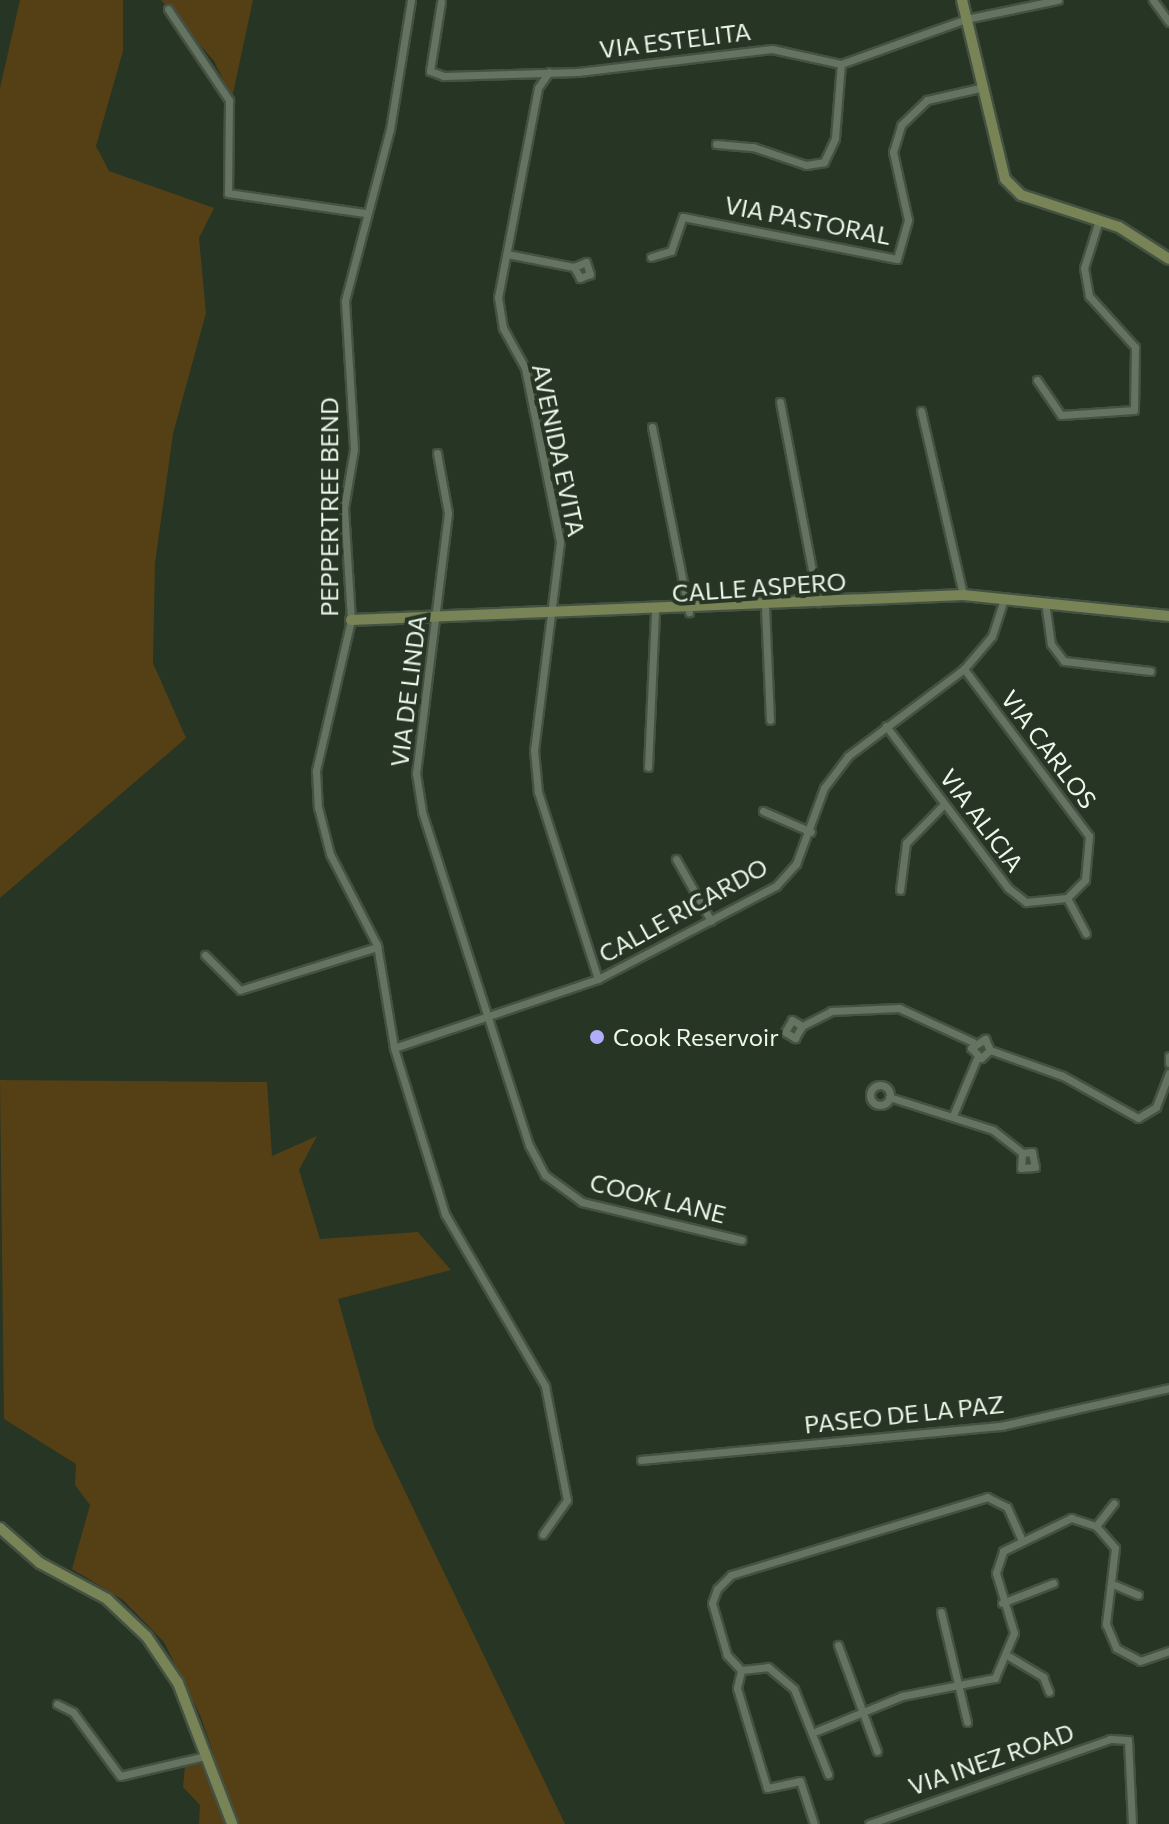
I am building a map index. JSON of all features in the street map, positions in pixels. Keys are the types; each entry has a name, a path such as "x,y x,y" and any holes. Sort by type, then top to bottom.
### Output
{"street":[{"name":"PEPPERTREE BEND","path":"411,0 390,129 365,213 345,301 354,449 344,508 351,620 316,771 318,807 330,854 377,947 394,1048 459,1247 545,1386 567,1500 543,1534"},
{"path":"962,0 980,88 1005,179 1032,199 1099,220 1169,259"},
{"path":"716,144 806,165 824,162 835,138 841,64 966,19 1058,0"},
{"path":"1153,0 1169,22"},
{"name":"VIA ESTELITA","path":"441,2 430,71 549,72 772,49 841,64"},
{"path":"168,9 229,100 228,193 365,213"},
{"name":"AVENIDA EVITA","path":"549,72 538,88 498,297 503,328 525,368 560,542 554,614 534,750 538,792 598,979"},
{"name":"VIA PASTORAL","path":"651,257 671,251 683,217 897,259 908,220 893,161 901,125 927,100 980,88"},
{"path":"1037,380 1061,415 1134,410 1135,347 1089,296 1084,268 1099,220"},
{"path":"507,254 574,267"},
{"path":"780,402 818,602"},
{"path":"921,411 963,595"},
{"path":"652,427 689,612"},
{"name":"VIA DE LINDA","path":"437,453 448,513 416,773 488,1021"},
{"name":"CALLE ASPERO","path":"351,620 436,621 554,614 689,612 963,595 1046,609 1169,616"},
{"name":"CALLE RICARDO","path":"394,1048 488,1021 598,979 776,886 796,864 811,832 824,788 848,756 964,669 992,636 1003,603"},
{"path":"765,606 770,720"},
{"path":"1046,609 1051,644 1064,661 1150,671"},
{"path":"648,767 655,613"},
{"name":"VIA CARLOS","path":"964,669 1089,836 1085,880 1067,898"},
{"name":"VIA ALICIA","path":"886,726 1008,888 1026,902 1067,898"},
{"path":"900,890 906,843 944,804"},
{"path":"763,811 811,832"},
{"path":"676,859 711,921"},
{"path":"1067,898 1086,933"},
{"path":"205,955 240,990 377,947"},
{"path":"802,1026 831,1011 889,1007 938,1020 973,1042 977,1058"},
{"name":"COOK LANE","path":"488,1021 529,1145 562,1191 590,1205 742,1240"},
{"path":"973,1042 985,1039 990,1050 1063,1076 1138,1118 1156,1107 1169,1073"},
{"path":"954,1113 977,1058 990,1050"},
{"path":"1169,1056 1169,1063"},
{"path":"889,1097 954,1113 1006,1137 1022,1153"},
{"name":"PASEO DE LA PAZ","path":"641,1460 1001,1426 1169,1388"},
{"path":"741,1670 727,1655 712,1603 717,1589 731,1575 987,1497 1007,1507 1021,1539"},
{"path":"1096,1526 1114,1503"},
{"path":"817,1731 902,1696 958,1688 995,1678 1010,1657 1014,1633 1002,1603 996,1573 1003,1551 1041,1529 1071,1518 1096,1526 1115,1548 1115,1585 1106,1624 1116,1648 1140,1661 1169,1651"},
{"path":"0,1528 40,1563 107,1599 147,1637 178,1683 232,1824"},
{"path":"1002,1603 1053,1583"},
{"path":"1115,1585 1138,1595"},
{"path":"941,1612 967,1722"},
{"path":"838,1645 877,1751"},
{"path":"1010,1657 1043,1677 1049,1692"},
{"path":"741,1670 768,1667 794,1689 817,1731 828,1774"},
{"path":"741,1670 737,1688 767,1788 800,1781 814,1824"},
{"path":"57,1704 73,1712 120,1776 205,1756"},
{"name":"VIA INEZ ROAD","path":"869,1824 1110,1739 1128,1740 1132,1824"}],"shaded area":[{"path":"20,0 123,0 123,51 96,146 109,171 214,208 199,238 206,313 173,434 155,563 153,663 186,738 0,898 0,88"},
{"path":"161,0 253,0 232,98 214,61"},
{"path":"0,1080 267,1082 272,1156 317,1136 299,1170 320,1239 418,1232 451,1270 338,1299 375,1429 565,1824 199,1824 200,1805 183,1787 185,1766 214,1755 200,1715 164,1642 123,1600 72,1569 90,1505 75,1485 76,1464 4,1419"}],"place":[{"name":"Cook Reservoir","path":"597,1037"}]}
